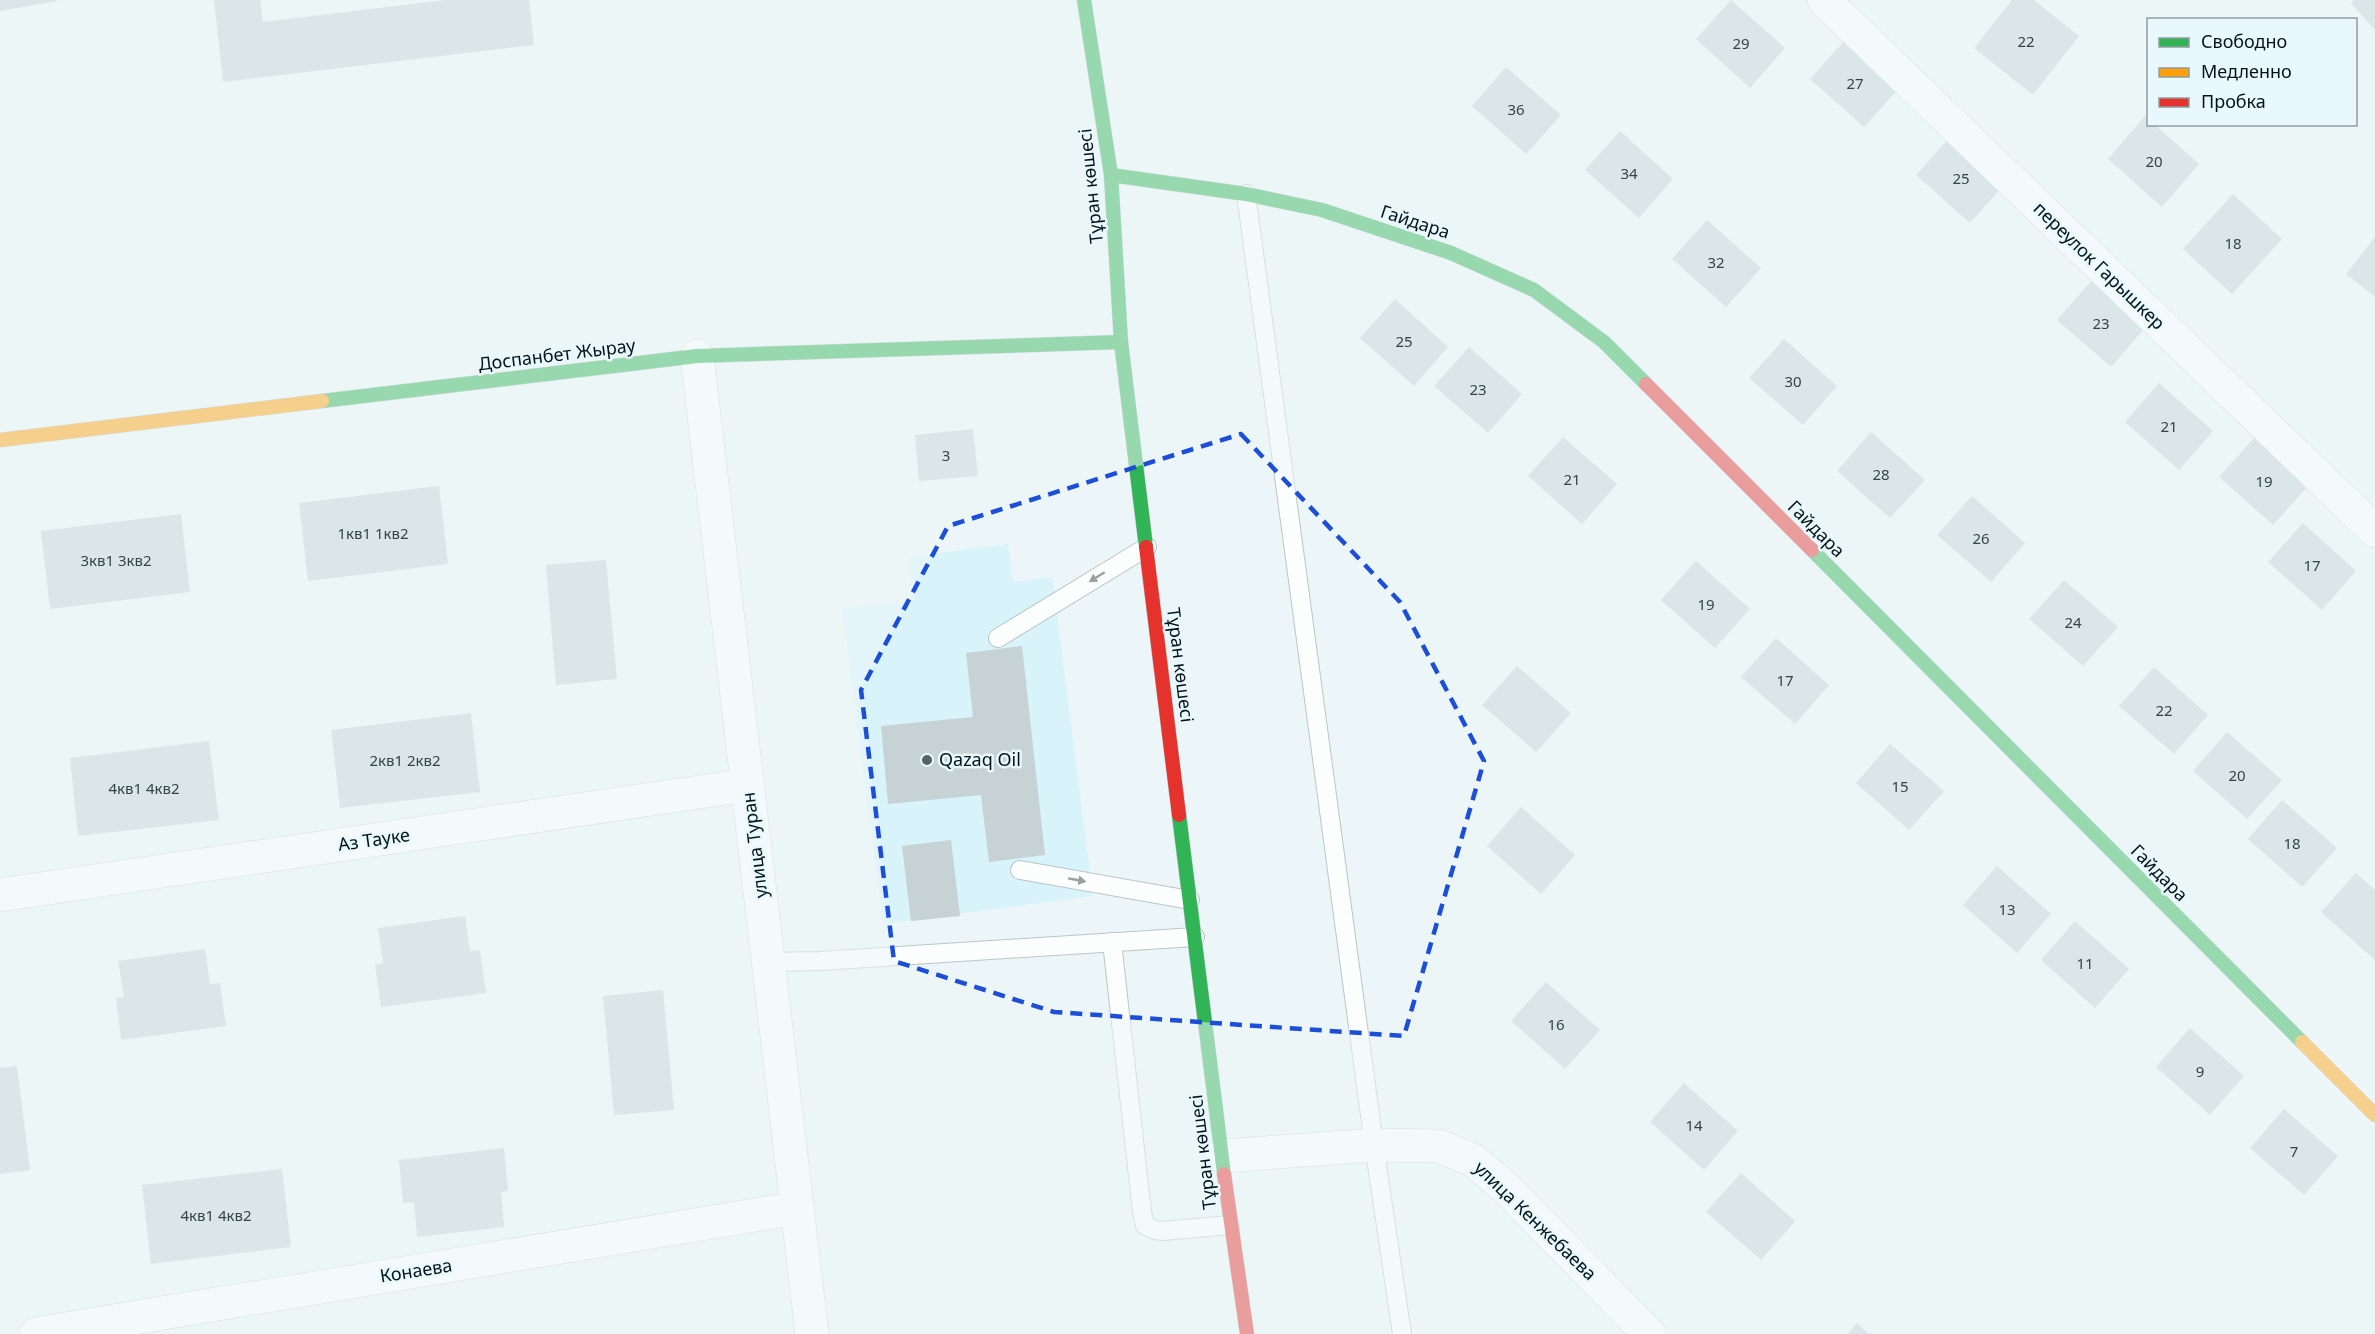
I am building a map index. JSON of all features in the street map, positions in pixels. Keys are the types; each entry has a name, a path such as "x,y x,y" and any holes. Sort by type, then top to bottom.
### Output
{"street":[{"name":"Тұран көшесі","path":"1084,0 1111,175 1121,342 1230,1225 1247,1334"},
{"name":"переулок Гарышкер","path":"1824,0 2375,531"},
{"name":"Гайдара","path":"1111,175 1246,194 1322,210 1451,253 1534,290 1604,342 2375,1115"},
{"name":"Доспанбет Жырау","path":"0,440 697,357 1121,342"},
{"name":"улица Туран","path":"697,357 812,1334"},
{"name":"Аз Тауке","path":"0,896 747,785"},
{"name":"улица Кенжебаева","path":"1222,1156 1374,1145 1439,1146 1473,1160 1507,1189 1648,1334"},
{"name":"Конаева","path":"36,1334 797,1208"}],"lane":[{"path":"1246,194 1374,1145 1402,1334"},
{"path":"998,638 1147,547"},
{"path":"1020,870 1190,900"},
{"path":"768,962 820,961 1195,937"},
{"path":"1112,942 1145,1225 1163,1231 1230,1225"}],"highlighted area":[{"path":"1241,434 1400,602 1484,761 1404,1036 1054,1012 894,961 861,690 948,526"}],"shaded area":[{"path":"1008,544 1013,582 1052,577 1093,896 883,924 842,609 914,600 908,557"}],"building":[{"path":"0,0 57,0 57,1 0,11"},
{"path":"214,0 260,0 263,22 445,0 529,0 534,45 223,82"},
{"path":"1731,0 1785,48 1750,88 1696,39"},
{"path":"2012,0 2034,0 2079,36 2033,95 1974,48"},
{"path":"2354,0 2375,0 2375,30 2351,3"},
{"path":"1845,40 1899,88 1864,127 1810,79"},
{"path":"1506,67 1561,115 1526,154 1472,106"},
{"path":"2145,116 2147,126 2156,126 2199,164 2162,207 2108,159"},
{"path":"1620,131 1673,179 1639,218 1585,170"},
{"path":"1951,136 2005,184 1970,223 1916,175"},
{"path":"2233,194 2282,239 2232,294 2183,249"},
{"path":"1707,220 1761,268 1726,307 1672,259"},
{"path":"2375,237 2375,297 2346,274"},
{"path":"2092,280 2145,328 2111,367 2057,320"},
{"path":"1395,299 1448,347 1414,386 1360,338"},
{"path":"1784,339 1837,386 1803,425 1749,378"},
{"path":"1469,347 1522,394 1488,433 1434,386"},
{"path":"2159,383 2213,431 2179,470 2125,422"},
{"path":"973,429 978,476 919,481 915,435"},
{"path":"1871,432 1925,480 1890,518 1837,471"},
{"path":"1563,437 1617,484 1582,524 1528,476"},
{"path":"2254,438 2308,486 2273,525 2219,477"},
{"path":"439,486 448,564 308,581 299,503"},
{"path":"1972,496 2025,543 1991,582 1937,535"},
{"path":"181,514 190,592 50,609 41,531"},
{"path":"2303,523 2356,571 2322,610 2268,562"},
{"path":"606,560 617,679 556,685 546,565"},
{"path":"1696,561 1750,609 1715,648 1661,600"},
{"path":"2064,580 2118,627 2083,666 2029,619"},
{"path":"1776,638 1829,685 1795,724 1741,677"},
{"path":"1022,646 1045,855 989,862 981,795 888,804 881,726 973,717 966,653"},
{"path":"1517,666 1571,713 1536,752 1482,705"},
{"path":"2154,667 2208,715 2174,754 2119,706"},
{"path":"471,713 480,792 340,808 331,730"},
{"path":"2227,732 2282,780 2247,819 2193,771"},
{"path":"209,741 219,820 78,836 70,758"},
{"path":"1890,744 1944,791 1909,830 1856,783"},
{"path":"2282,800 2337,848 2302,887 2248,839"},
{"path":"1521,807 1575,855 1541,894 1487,846"},
{"path":"951,840 960,916 911,921 902,846"},
{"path":"1997,866 2051,914 2017,953 1963,905"},
{"path":"2356,873 2375,890 2375,960 2321,912"},
{"path":"465,916 470,951 480,950 486,993 381,1007 375,965 383,963 378,928"},
{"path":"2075,921 2129,969 2095,1008 2041,960"},
{"path":"205,949 210,984 220,983 226,1026 121,1040 116,998 124,997 118,961"},
{"path":"1546,982 1600,1030 1565,1069 1511,1021"},
{"path":"663,990 674,1110 614,1115 603,996"},
{"path":"2190,1028 2244,1076 2210,1115 2156,1067"},
{"path":"17,1066 30,1170 0,1174 0,1068"},
{"path":"1684,1083 1738,1131 1704,1170 1650,1122"},
{"path":"2284,1109 2338,1156 2304,1195 2250,1148"},
{"path":"504,1148 508,1191 501,1192 504,1227 417,1237 414,1202 403,1203 399,1160"},
{"path":"282,1169 291,1247 151,1264 142,1185"},
{"path":"1741,1173 1795,1221 1761,1260 1706,1212"},
{"path":"1857,1323 1869,1334 1848,1334"}],"traffic: fast":[{"path":"1084,0 1111,175 1121,342 1146,547"},
{"path":"1111,175 1246,194 1322,210 1451,253 1534,290 1604,342 1646,384"},
{"path":"322,401 697,356 1121,342"},
{"path":"1812,550 2302,1042"},
{"path":"1179,815 1224,1174"}],"traffic: slow":[{"path":"0,440 322,401"},
{"path":"2302,1042 2375,1115"}],"traffic: jam":[{"path":"1646,384 1812,550"},
{"path":"1146,547 1179,815"},
{"path":"1224,1174 1247,1334"}],"place":[{"name":"Qazaq Oil","path":"927,760"}]}
